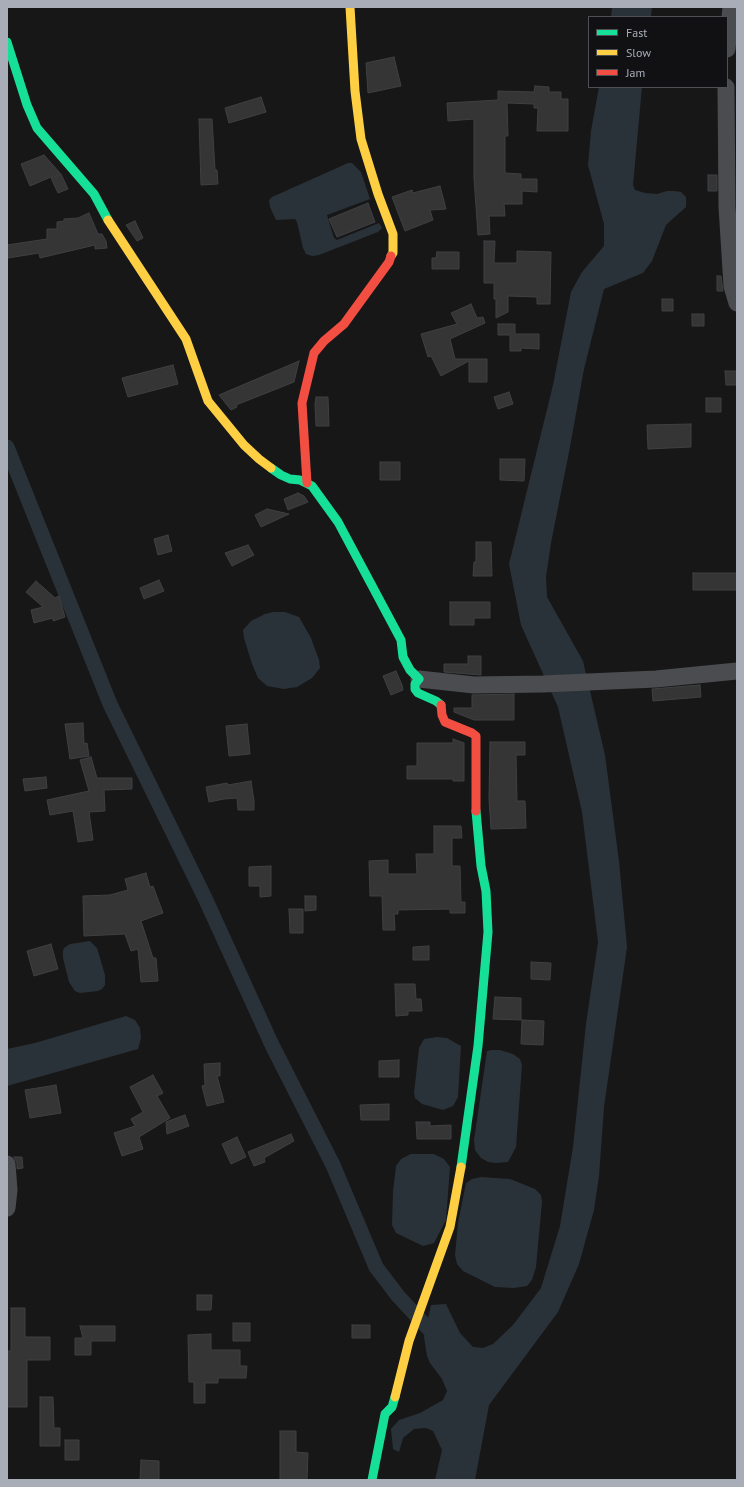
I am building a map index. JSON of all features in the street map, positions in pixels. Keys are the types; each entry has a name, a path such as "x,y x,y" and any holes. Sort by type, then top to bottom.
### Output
{"street":[{"path":"307,483 302,403 314,353 324,341 344,324 386,267 393,253 393,234 378,194 361,139 355,91 350,7"},
{"path":"728,38 731,7"},
{"path":"7,42 27,105 37,128 94,194 111,226 186,339 208,401 244,445 259,459 281,475 312,486 338,522 401,640 403,657 410,670 419,679 474,685 543,684 656,679 737,671"},
{"path":"726,88 727,207 732,286 737,303"},
{"path":"372,1480 381,1438 382,1423 385,1414 390,1411 392,1407 409,1341 450,1228 461,1169 478,1046 488,932 486,891 481,866 476,805 476,736 445,722 442,715 442,706 436,701 418,693 415,689 415,684 419,679"},
{"path":"7,1164 9,1190 7,1208"}],"shaded area":[{"path":"612,7 652,7 651,16 611,16"},
{"path":"599,88 642,88 633,185 635,190 657,194 667,191 674,191 681,192 686,197 686,207 666,225 652,261 643,273 604,289 584,369 546,577 547,597 583,661 605,755 619,861 627,947 604,1107 599,1176 594,1210 579,1264 558,1312 489,1405 475,1480 435,1480 442,1450 433,1431 426,1428 414,1429 403,1438 399,1452 393,1449 391,1429 399,1420 420,1413 443,1400 447,1391 442,1379 430,1363 427,1356 424,1337 431,1305 446,1304 460,1333 473,1347 483,1348 493,1344 513,1325 541,1288 560,1226 573,1147 586,1024 598,942 582,812 558,707 521,625 509,564 553,385 571,292 582,272 604,246 604,224 588,165 591,131"},
{"path":"348,163 352,163 361,172 370,199 327,215 334,238 337,240 379,223 382,228 378,232 319,255 312,256 306,254 295,219 276,220 270,207 269,200 272,197"},
{"path":"273,612 285,612 299,617 311,638 319,660 320,668 312,678 297,687 284,689 267,686 258,678 252,664 243,630 251,621"},
{"path":"90,941 97,948 105,975 105,985 98,991 80,993 75,991 69,982 63,958 63,951 64,948 70,944"},
{"path":"126,1016 135,1020 140,1028 141,1038 138,1049 7,1086 7,1049 35,1043"},
{"path":"437,1037 447,1038 461,1046 458,1097 453,1106 443,1110 422,1104 415,1098 414,1093 419,1048 424,1039"},
{"path":"500,1050 513,1054 520,1059 522,1065 516,1147 508,1162 488,1162 481,1158 475,1150 474,1140 487,1051"},
{"path":"411,1154 434,1154 444,1159 450,1167 446,1220 434,1243 423,1246 396,1233 392,1225 393,1192 396,1166 401,1159"},
{"path":"481,1177 510,1179 535,1189 541,1195 542,1202 536,1267 532,1280 527,1286 514,1288 495,1287 463,1271 457,1264 455,1255 458,1223 466,1183 472,1179"}],"building":[{"path":"394,57 401,86 368,93 366,63"},
{"path":"535,86 549,87 549,92 561,92 561,99 568,99 568,131 537,131 538,108 534,108 534,104 507,103 508,136 505,136 505,173 521,174 521,179 537,179 537,192 522,191 522,204 504,204 505,216 489,216 490,234 478,235 474,178 474,119 448,121 447,103 498,100 498,91 534,92"},
{"path":"261,97 266,112 229,123 225,108"},
{"path":"199,119 212,119 215,170 217,170 218,184 201,185"},
{"path":"44,155 60,173 30,186 21,164"},
{"path":"61,174 68,189 58,193 51,178"},
{"path":"708,175 717,175 717,191 708,191"},
{"path":"440,186 446,209 430,210 433,220 405,231 392,197 412,190 413,193"},
{"path":"368,203 375,222 337,237 329,219"},
{"path":"89,213 98,234 102,234 106,241 107,248 95,249 95,245 40,258 39,253 8,258 7,245 47,239 47,229 57,229 57,222 64,221 64,219 78,218"},
{"path":"135,221 143,238 137,241 126,225"},
{"path":"484,241 495,241 494,263 517,263 517,251 551,252 550,304 537,304 537,297 508,296 508,312 496,318 494,283 484,283"},
{"path":"437,252 459,252 459,269 432,269 432,258 436,258"},
{"path":"717,276 721,276 723,291 717,291"},
{"path":"662,299 673,299 673,311 662,311"},
{"path":"471,304 477,318 483,317 485,323 450,339 455,359 487,359 487,382 469,382 469,361 441,376 431,356 428,357 421,334 457,324 451,313"},
{"path":"692,314 704,314 704,326 692,326"},
{"path":"498,324 515,324 515,334 539,334 539,349 521,348 521,351 510,351 510,335 498,335"},
{"path":"299,361 294,382 236,405 237,407 231,410 219,395"},
{"path":"173,365 178,384 128,397 122,378"},
{"path":"725,371 737,371 737,385 726,385"},
{"path":"509,392 513,404 498,409 494,397"},
{"path":"316,397 328,397 329,426 316,426"},
{"path":"706,398 721,398 721,412 706,412"},
{"path":"691,424 691,447 648,449 647,425"},
{"path":"500,459 525,459 524,481 500,480"},
{"path":"380,462 400,462 400,480 380,480"},
{"path":"298,493 304,496 308,502 288,510 284,499"},
{"path":"267,509 289,514 261,527 255,515"},
{"path":"168,535 172,551 158,555 154,539"},
{"path":"476,542 491,542 492,576 473,576 474,562 476,562"},
{"path":"248,545 254,555 232,566 225,553"},
{"path":"693,573 737,573 737,590 693,590"},
{"path":"159,580 164,591 144,599 140,588"},
{"path":"36,581 55,598 59,596 65,617 53,621 53,618 34,623 31,610 43,607 26,592"},
{"path":"450,602 490,602 490,618 474,618 474,625 450,625"},
{"path":"468,656 481,656 481,675 444,672 444,664 468,664"},
{"path":"396,671 403,690 391,695 383,676"},
{"path":"700,685 701,697 653,701 652,689"},
{"path":"514,694 514,720 474,720 454,712 454,708 472,708 472,695"},
{"path":"83,723 84,744 87,743 89,756 70,759 65,724"},
{"path":"247,724 250,754 229,756 226,726"},
{"path":"453,739 464,743 464,781 453,781 453,779 407,779 407,766 417,766 417,743 453,743"},
{"path":"490,742 525,742 525,755 516,755 517,801 525,801 526,828 491,829 489,799"},
{"path":"91,757 97,778 132,778 132,789 104,790 105,811 89,812 93,840 78,842 73,811 50,815 47,800 89,791 80,760"},
{"path":"46,777 47,788 25,791 23,779"},
{"path":"251,781 254,810 238,810 237,798 209,802 206,787"},
{"path":"434,826 461,826 462,838 452,838 452,866 460,866 461,902 465,902 465,913 450,913 450,909 398,910 398,914 394,914 395,930 383,930 382,896 370,896 369,861 388,860 388,874 417,874 416,854 434,854"},
{"path":"271,866 271,896 260,897 260,886 249,886 249,867"},
{"path":"146,873 150,887 153,886 163,913 141,921 153,958 156,958 158,981 141,982 138,949 131,951 125,934 84,936 83,896 110,895 128,890 125,879"},
{"path":"305,896 316,896 316,910 305,911"},
{"path":"289,909 303,909 303,933 290,933"},
{"path":"51,944 58,969 34,976 27,951"},
{"path":"429,946 429,960 413,960 413,947"},
{"path":"531,962 551,963 550,980 531,979"},
{"path":"395,984 415,984 416,999 421,999 422,1011 408,1011 408,1015 396,1016"},
{"path":"495,997 521,998 521,1020 493,1019"},
{"path":"522,1020 544,1021 543,1045 521,1044"},
{"path":"399,1060 399,1077 379,1077 379,1061"},
{"path":"220,1063 220,1076 217,1076 224,1102 207,1106 202,1086 205,1085 204,1064"},
{"path":"153,1075 163,1093 157,1096 170,1118 139,1137 143,1149 122,1156 114,1133 135,1126 131,1119 143,1112 130,1087"},
{"path":"56,1085 61,1113 30,1118 25,1090"},
{"path":"389,1104 389,1120 361,1120 360,1105"},
{"path":"185,1115 189,1126 167,1134 166,1122"},
{"path":"416,1122 430,1122 430,1126 451,1125 451,1139 417,1139"},
{"path":"291,1134 294,1141 264,1158 265,1162 254,1166 248,1152"},
{"path":"237,1137 246,1157 231,1164 222,1144"},
{"path":"14,1157 22,1157 23,1168 17,1169 17,1163"},
{"path":"197,1295 212,1295 211,1310 197,1310"},
{"path":"11,1308 25,1308 25,1337 50,1337 50,1360 27,1360 27,1407 7,1407 7,1351 11,1351"},
{"path":"233,1323 250,1323 250,1341 233,1341"},
{"path":"352,1325 370,1325 370,1338 352,1338"},
{"path":"80,1326 115,1326 115,1341 91,1341 91,1355 75,1355 75,1338 83,1338"},
{"path":"211,1334 211,1350 240,1350 240,1366 247,1366 246,1378 218,1378 218,1383 205,1383 205,1403 194,1403 194,1382 189,1382 188,1335"},
{"path":"40,1397 53,1397 54,1428 60,1428 60,1446 40,1446"},
{"path":"280,1431 296,1431 296,1452 308,1453 307,1480 280,1480"},
{"path":"65,1440 79,1440 79,1460 65,1460"},
{"path":"141,1460 159,1461 159,1480 140,1480"}],"waterway":[{"path":"7,447 110,704 205,898 272,1045 333,1165 376,1267 398,1296 441,1342"}],"traffic: fast":[{"path":"7,42 27,105 37,128 94,194 108,220"},
{"path":"271,468 290,479 300,480 312,486 338,522 401,640 403,657 410,670 419,679 415,684 415,689 418,693 436,701 441,705"},
{"path":"461,1167 478,1046 488,932 486,891 481,866 476,811"},
{"path":"372,1480 385,1414 392,1407 395,1397"}],"traffic: slow":[{"path":"350,7 355,91 361,139 378,194 393,234 393,253 391,256"},
{"path":"108,220 186,339 208,401 244,445 271,468"},
{"path":"395,1397 409,1341 450,1227 461,1167"}],"traffic: jam":[{"path":"307,483 302,403 314,353 324,341 344,324 389,262 391,256"},
{"path":"441,705 442,715 445,722 476,736 476,811"}]}
